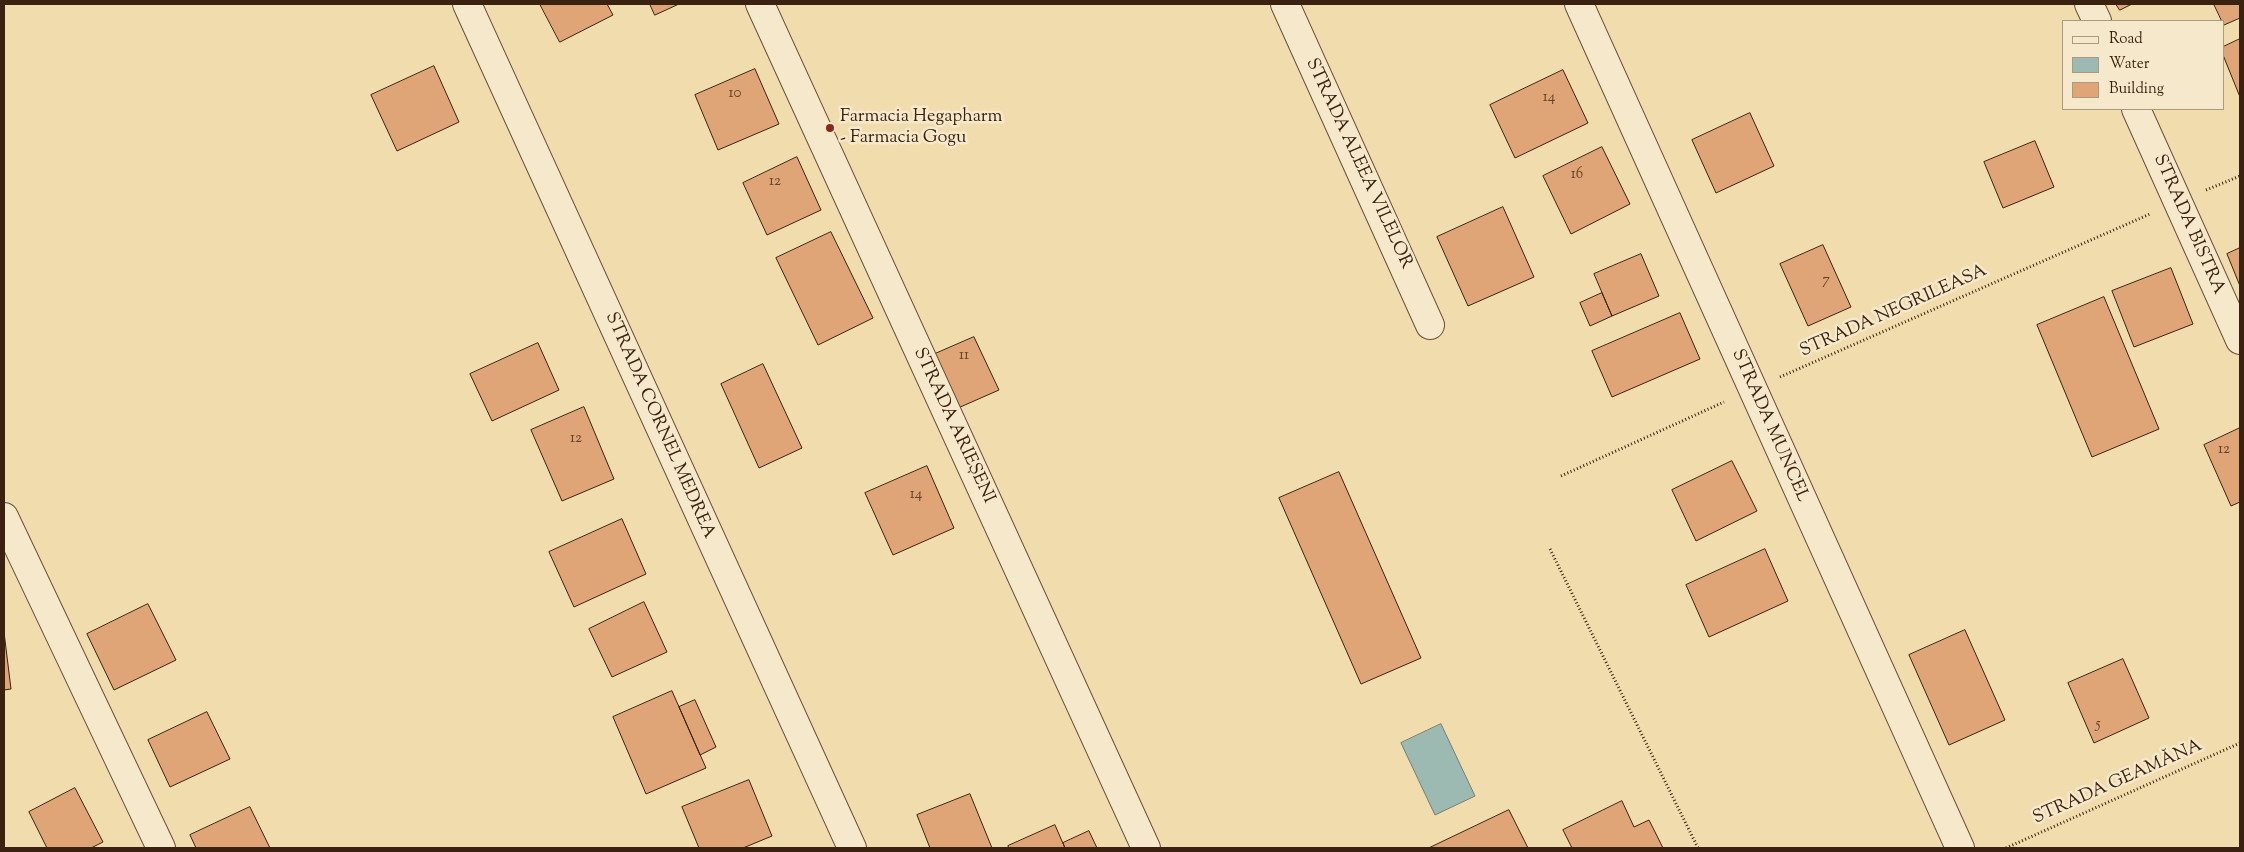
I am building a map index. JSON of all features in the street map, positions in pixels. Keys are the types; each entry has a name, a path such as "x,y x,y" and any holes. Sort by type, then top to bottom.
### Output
{"street":[{"name":"STRADA CORNEL MEDREA","path":"467,4 852,848"},
{"name":"STRADA ARIEȘENI","path":"760,4 1146,848"},
{"name":"STRADA ALEEA VILELOR","path":"1285,4 1430,325"},
{"name":"STRADA MUNCEL","path":"1579,4 1960,848"},
{"path":"2089,4 2097,20"},
{"name":"STRADA BISTRA","path":"2136,110 2240,340"},
{"path":"4,517 161,848"}],"path":[{"name":"STRADA NEGRILEASA","path":"1561,476 1752,389 2240,176"},
{"path":"1550,549 1698,848"},
{"name":"STRADA GEAMĂNA","path":"2006,848 2240,743"}],"water":[{"path":"1441,724 1475,796 1435,815 1401,743"}],"building":[{"path":"540,4 607,4 613,15 560,42"},
{"path":"650,4 679,4 655,15"},
{"path":"2116,4 2132,4 2120,10"},
{"path":"2214,4 2240,4 2240,18 2224,25 2224,20 2222,20"},
{"path":"2240,39 2240,97 2224,57 2224,47"},
{"path":"434,66 459,122 397,151 371,95"},
{"path":"755,69 779,124 718,150 695,95"},
{"path":"1563,70 1588,123 1515,158 1490,105"},
{"path":"1750,113 1774,166 1716,193 1692,140"},
{"path":"2035,141 2054,187 2003,208 1984,162"},
{"path":"1602,147 1630,204 1571,234 1543,176"},
{"path":"797,157 821,210 767,235 743,183"},
{"path":"1503,207 1534,277 1468,306 1437,237"},
{"path":"831,232 873,318 818,345 776,258"},
{"path":"1823,245 1851,307 1808,326 1780,264"},
{"path":"2240,248 2240,286 2227,254"},
{"path":"1641,254 1659,296 1612,316 1594,274"},
{"path":"2171,268 2193,324 2134,347 2112,291"},
{"path":"1602,293 1612,316 1590,326 1580,303"},
{"path":"2104,297 2159,429 2092,457 2037,325"},
{"path":"1680,313 1700,359 1612,397 1592,351"},
{"path":"974,337 999,390 958,408 935,354"},
{"path":"538,343 559,390 492,421 470,374"},
{"path":"763,364 802,448 759,468 721,384"},
{"path":"584,407 614,479 562,501 531,430"},
{"path":"2240,428 2240,502 2231,506 2204,445"},
{"path":"1732,461 1757,511 1696,541 1672,490"},
{"path":"927,466 954,528 893,555 865,493"},
{"path":"1339,472 1421,658 1361,684 1279,498"},
{"path":"622,519 646,574 574,607 549,552"},
{"path":"1765,549 1788,601 1709,637 1686,585"},
{"path":"644,602 667,652 612,677 589,629"},
{"path":"148,604 176,660 114,690 87,634"},
{"path":"1965,630 2005,720 1949,745 1909,655"},
{"path":"4,632 11,689 4,690"},
{"path":"2123,659 2149,718 2094,743 2068,683"},
{"path":"672,691 706,768 646,794 613,717"},
{"path":"695,700 716,747 700,755 679,707"},
{"path":"207,712 230,759 170,787 148,740"},
{"path":"749,780 772,836 743,848 699,848 682,807"},
{"path":"75,788 103,842 91,848 47,848 29,812"},
{"path":"970,794 992,848 930,848 917,815"},
{"path":"1622,801 1634,827 1649,820 1663,848 1572,848 1563,830"},
{"path":"250,807 270,848 196,848 190,835"},
{"path":"1509,810 1528,848 1429,848"},
{"path":"1055,825 1065,848 1009,848 1008,846"},
{"path":"1089,831 1097,848 1065,848 1063,843"}],"place":[{"name":"Farmacia Hegapharm - Farmacia Gogu","path":"830,128"}]}
